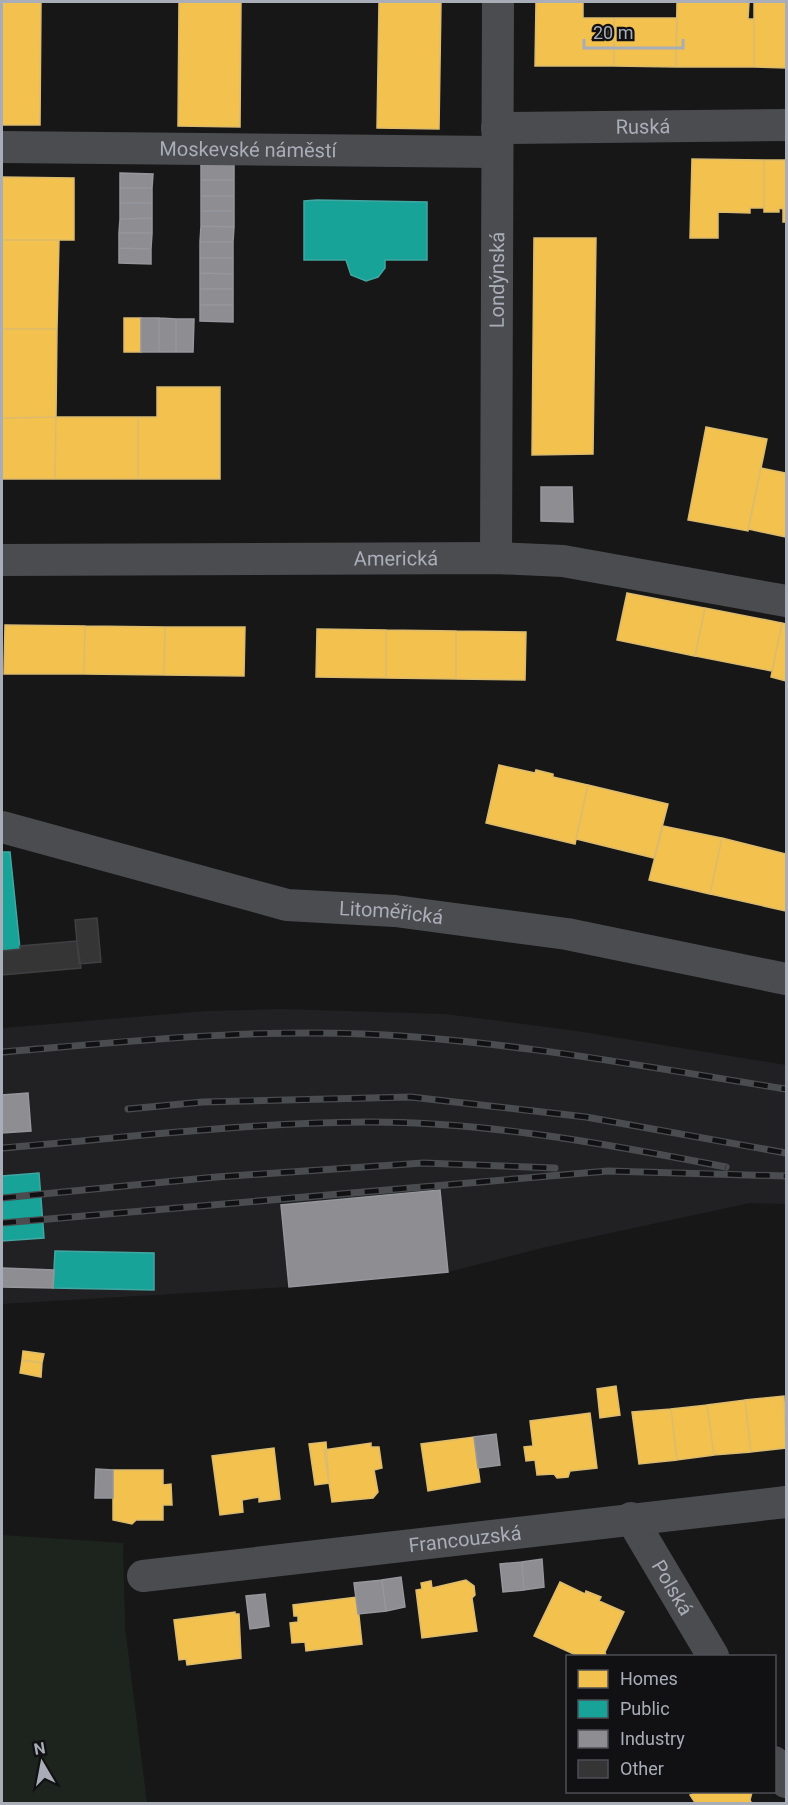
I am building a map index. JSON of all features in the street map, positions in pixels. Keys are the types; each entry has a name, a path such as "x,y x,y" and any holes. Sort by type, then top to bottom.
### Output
{"street":[{"name":"Londýnská","path":"496,558 498,2"},
{"name":"Ruská","path":"496,140 786,125"},
{"name":"Moskevské náměstí","path":"2,147 496,140"},
{"name":"Americká","path":"2,560 496,558 563,561 786,601"},
{"name":"Litoměřická","path":"2,826 286,905 395,911 567,934 786,979"},
{"name":"Francouzská","path":"143,1576 631,1518 786,1502"},
{"name":"Polská","path":"631,1518 712,1655"},
{"path":"776,1765 786,1782"}],"shaded area":[{"path":"281,1009 445,1014 577,1031 786,1065 786,1204 750,1203 550,1246 448,1272 289,1287 2,1304 2,1028 206,1011"},
{"path":"2,1535 123,1543 125,1627 147,1803 2,1803"}],"building: Homes":[{"path":"2,2 41,2 40,125 2,125"},
{"path":"179,2 241,2 240,127 178,126"},
{"path":"379,2 441,2 439,129 377,128"},
{"path":"536,2 583,2 583,18 614,18 614,66 535,66"},
{"path":"677,2 749,2 748,19 754,19 754,67 676,67"},
{"path":"754,2 786,2 786,68 754,67"},
{"path":"614,18 677,18 676,67 614,66"},
{"path":"692,159 764,160 764,208 750,208 750,213 718,212 718,238 690,238"},
{"path":"764,160 786,160 786,222 783,222 783,209 779,208 779,212 764,212"},
{"path":"2,177 74,178 74,240 2,240"},
{"path":"534,238 596,238 593,454 532,455"},
{"path":"2,240 59,240 57,329 2,329"},
{"path":"124,318 141,318 141,352 124,352"},
{"path":"2,329 57,329 56,417 2,418"},
{"path":"157,387 220,387 220,479 138,479 138,417 157,417"},
{"path":"56,417 138,417 138,479 55,479"},
{"path":"56,417 55,479 2,479 2,418"},
{"path":"706,427 767,439 748,531 688,520"},
{"path":"761,468 786,473 786,537 748,529"},
{"path":"627,593 705,608 695,656 617,640"},
{"path":"705,608 782,623 772,671 695,656"},
{"path":"782,623 786,624 786,681 771,677"},
{"path":"5,625 85,626 84,674 4,674"},
{"path":"85,626 165,627 164,675 84,674"},
{"path":"165,627 245,627 244,676 164,675"},
{"path":"317,629 386,630 386,678 316,677"},
{"path":"386,630 456,631 456,679 386,678"},
{"path":"456,631 526,632 525,680 456,679"},
{"path":"499,765 535,773 536,770 553,774 553,777 588,785 575,844 486,823"},
{"path":"588,785 668,804 654,858 576,839"},
{"path":"663,826 722,838 710,894 649,880"},
{"path":"722,838 786,854 786,911 710,894"},
{"path":"23,1351 44,1354 42,1363 22,1360"},
{"path":"22,1360 42,1363 41,1377 20,1373"},
{"path":"616,1386 620,1415 600,1418 597,1389"},
{"path":"784,1396 786,1448 751,1452 745,1400"},
{"path":"745,1400 751,1452 714,1455 707,1405"},
{"path":"707,1405 714,1455 677,1460 671,1409"},
{"path":"671,1409 677,1460 639,1464 632,1412"},
{"path":"590,1413 597,1468 570,1471 568,1477 557,1478 554,1474 537,1475 535,1460 526,1461 524,1447 533,1446 530,1421"},
{"path":"474,1437 480,1482 428,1491 421,1444"},
{"path":"326,1442 329,1483 315,1485 309,1444"},
{"path":"371,1443 371,1447 379,1447 382,1468 374,1470 378,1492 373,1498 332,1502 324,1450"},
{"path":"274,1448 280,1499 259,1502 259,1497 242,1500 243,1512 220,1515 212,1456"},
{"path":"113,1470 163,1470 163,1485 171,1484 172,1505 163,1505 163,1520 136,1520 132,1524 113,1520"},
{"path":"466,1580 474,1586 475,1595 472,1598 477,1631 422,1638 416,1590 422,1589 421,1583 431,1581 432,1588"},
{"path":"560,1582 585,1594 586,1591 601,1597 599,1601 624,1612 605,1652 606,1655 576,1655 534,1636"},
{"path":"357,1597 362,1644 306,1651 305,1642 292,1643 290,1623 298,1622 298,1616 294,1616 293,1605"},
{"path":"235,1612 239,1614 241,1658 187,1665 186,1659 179,1660 174,1620"},
{"path":"694,1793 752,1793 750,1800 752,1804 696,1804 690,1795"}],"building: Public":[{"path":"304,201 427,202 427,260 385,260 385,268 378,277 366,281 351,275 346,260 304,260"},
{"path":"2,852 10,852 20,949 2,951"},
{"path":"39,1173 44,1238 2,1241 2,1176"},
{"path":"55,1251 154,1253 154,1290 53,1288"}],"building: Industry":[{"path":"201,163 234,163 234,180 201,180"},
{"path":"120,173 153,174 152,188 120,188"},
{"path":"201,180 234,180 234,196 201,196"},
{"path":"120,188 152,188 152,203 120,203"},
{"path":"201,196 234,196 234,211 201,211"},
{"path":"120,203 152,203 152,218 120,219"},
{"path":"201,211 234,211 234,227 201,226"},
{"path":"152,218 152,233 119,233 120,219"},
{"path":"201,226 234,227 233,242 200,242"},
{"path":"119,233 152,233 151,249 119,248"},
{"path":"200,242 233,242 233,258 200,258"},
{"path":"119,248 151,249 151,264 119,263"},
{"path":"200,258 233,258 233,274 200,273"},
{"path":"200,273 233,274 233,289 200,289"},
{"path":"200,289 233,289 233,305 200,305"},
{"path":"200,305 233,305 233,322 200,321"},
{"path":"141,318 159,318 159,352 141,352"},
{"path":"159,318 176,319 176,352 159,352"},
{"path":"176,319 194,319 193,352 176,352"},
{"path":"541,487 572,487 573,522 541,521"},
{"path":"28,1093 31,1131 2,1133 2,1095"},
{"path":"440,1190 448,1272 289,1287 281,1205"},
{"path":"2,1268 54,1270 53,1288 2,1287"},
{"path":"496,1434 500,1465 478,1468 474,1437"},
{"path":"96,1469 113,1470 113,1498 95,1498"},
{"path":"542,1559 544,1587 524,1590 522,1562"},
{"path":"522,1562 524,1590 503,1592 500,1564"},
{"path":"401,1577 405,1607 386,1611 382,1580"},
{"path":"382,1580 386,1611 358,1614 354,1583"},
{"path":"265,1594 269,1626 250,1629 246,1596"}],"building: Other":[{"path":"97,918 101,962 79,964 75,920"},
{"path":"77,941 81,968 2,975 2,951 20,949 20,946"}],"railway":[{"path":"2,1052 228,1035 364,1034 523,1048 786,1089"},
{"path":"128,1109 203,1102 411,1097 586,1117 786,1153"},
{"path":"2,1148 272,1125 408,1123 454,1125 545,1136 726,1167"},
{"path":"2,1198 216,1177 423,1163 555,1168"},
{"path":"2,1223 608,1171 786,1176"}]}
